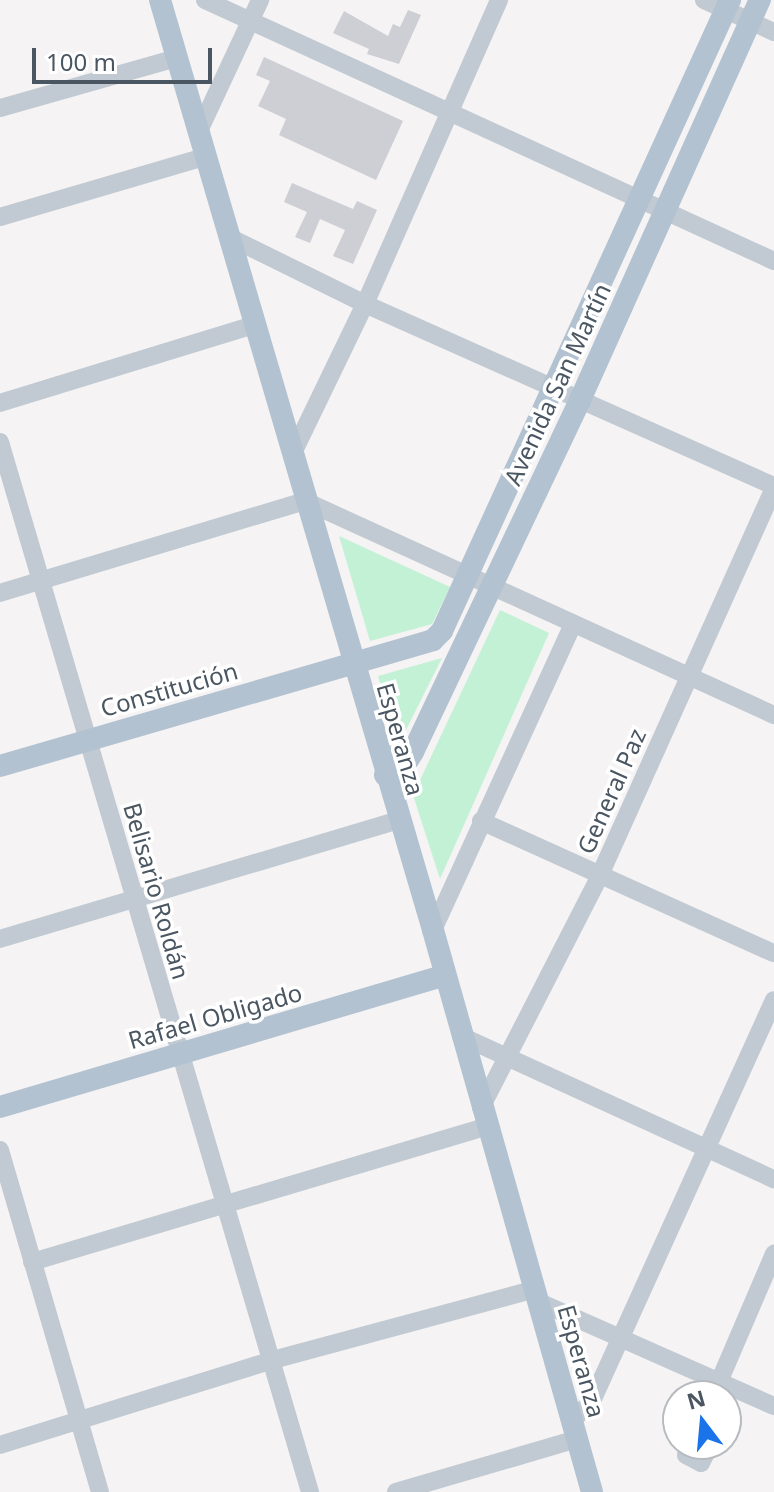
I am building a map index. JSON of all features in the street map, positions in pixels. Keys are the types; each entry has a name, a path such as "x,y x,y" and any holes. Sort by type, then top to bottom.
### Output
{"main road":[{"name":"Esperanza","path":"160,0 398,820 433,930 592,1492"},
{"name":"Avenida San Martín","path":"385,775 403,768 413,752 580,400 760,0"},
{"name":"Avenida San Martín","path":"352,663 433,640 442,631 728,5"},
{"name":"Constitución","path":"0,766 352,663"},
{"name":"Rafael Obligado","path":"0,1107 445,975"}],"street":[{"path":"205,0 774,261"},
{"path":"199,131 260,0"},
{"path":"292,455 365,304 499,0"},
{"path":"704,0 728,5 774,32"},
{"path":"0,108 177,58"},
{"path":"0,217 207,156"},
{"path":"229,237 365,304 774,487"},
{"path":"0,403 254,325"},
{"name":"Belisario Roldán","path":"0,442 310,1492"},
{"name":"General Paz","path":"484,1117 509,1057 600,875 774,487"},
{"path":"0,593 305,501 774,715"},
{"path":"433,930 573,624"},
{"path":"0,939 398,820"},
{"path":"481,821 774,953"},
{"path":"396,1492 574,1430 592,1401 621,1339 774,1000"},
{"path":"461,1036 774,1179"},
{"path":"32,1262 225,1205 484,1117"},
{"path":"0,1150 100,1492"},
{"path":"720,1380 774,1254"},
{"path":"0,1445 269,1361 537,1295 699,1380"},
{"path":"742,1397 774,1406"}],"green space":[{"path":"339,536 450,587 432,624 370,641"},
{"path":"500,610 549,633 440,879 413,795"},
{"path":"442,658 398,746 378,676"}],"building":[{"path":"408,10 421,15 399,64 367,54 369,49 333,33 344,11 388,36 393,24 400,27"},
{"path":"264,57 403,121 376,180 279,135 286,119 258,106 270,81 256,75"},
{"path":"292,183 353,209 357,201 377,210 353,264 333,256 345,230 320,219 310,243 295,237 307,212 284,202"}]}
